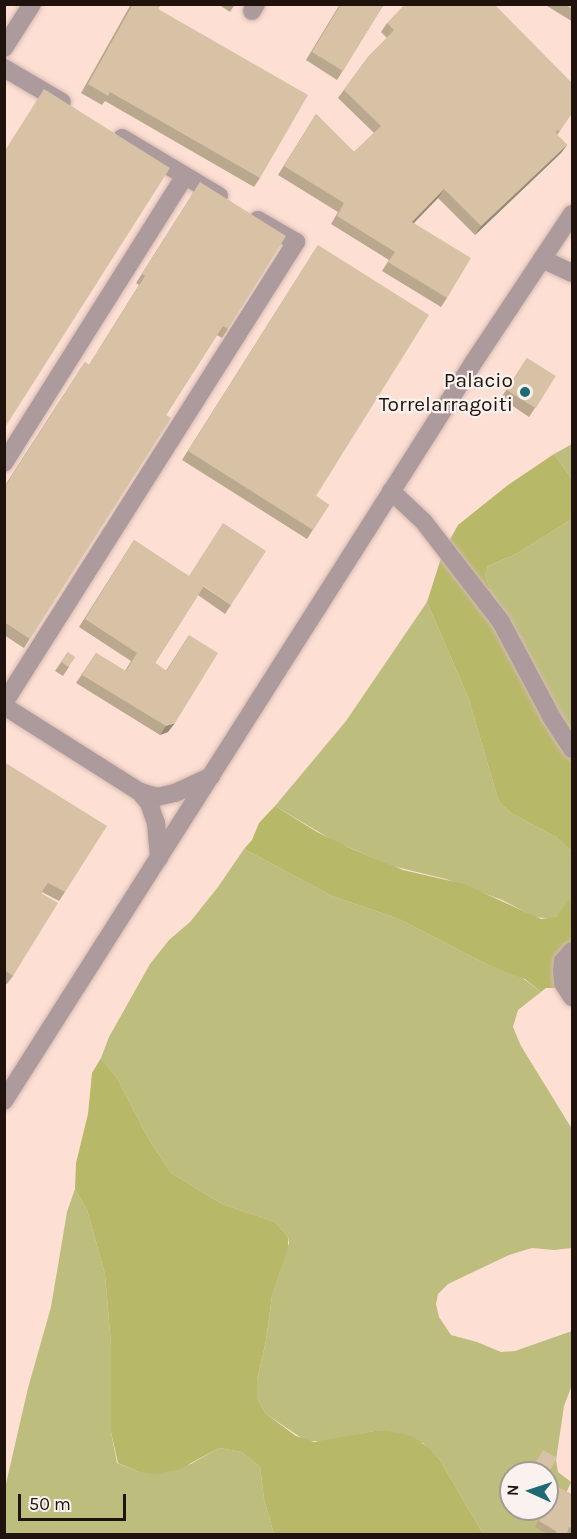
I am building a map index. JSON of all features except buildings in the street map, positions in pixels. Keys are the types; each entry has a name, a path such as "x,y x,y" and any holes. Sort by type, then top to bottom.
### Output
{"street":[{"path":"4,48 32,4"},
{"path":"4,68 73,109"},
{"path":"104,127 296,242 4,705 150,799 172,819 184,819"},
{"path":"4,463 185,176"},
{"path":"4,1101 391,491 573,214"},
{"path":"542,259 573,273"},
{"path":"391,491 424,522 501,622 552,718 573,749"},
{"path":"150,799 175,794 212,776"},
{"path":"150,799 156,823 159,858"},
{"path":"573,951 563,961 562,971 563,983 573,997"}],"green space":[{"path":"572,444 572,479 554,454"},
{"path":"572,519 572,737 501,612 485,576 488,566 516,554"},
{"path":"427,602 468,697 499,802 511,813 556,837 572,852 572,896 561,913 553,919 535,917 502,900 446,879 392,866 334,841 275,806 346,721"},
{"path":"244,849 332,896 399,919 488,965 520,976 541,992 518,1010 513,1027 521,1046 572,1129 572,1248 554,1250 532,1248 509,1255 448,1284 438,1294 436,1304 439,1317 451,1335 501,1352 515,1351 572,1331 572,1385 564,1406 556,1461 499,1461 499,1521 554,1521 548,1534 483,1534 440,1460 423,1443 374,1431 324,1441 306,1441 266,1414 257,1398 257,1380 266,1341 272,1296 289,1243 288,1237 275,1222 222,1204 171,1173 148,1138 117,1078 101,1058 109,1037 150,964 169,940 190,922"},
{"path":"75,1189 87,1210 105,1274 111,1345 111,1432 117,1463 139,1472 191,1464 219,1448 242,1452 260,1467 264,1499 274,1534 5,1534 5,1488 28,1388 51,1307 67,1212"},
{"path":"559,1473 571,1482 559,1509"}],"shaded area":[{"path":"554,454 572,479 572,519 516,554 488,566 485,576 501,612 572,737 572,852 556,837 511,813 499,802 468,697 427,602 443,552 458,525 508,485"},
{"path":"275,806 317,832 352,849 403,870 464,884 541,919 556,917 572,896 572,1000 558,988 546,988 541,992 525,979 488,965 399,919 332,896 244,849 252,840 259,823"},
{"path":"101,1058 117,1078 148,1138 171,1173 222,1204 275,1222 288,1237 288,1248 272,1296 266,1341 257,1380 257,1398 266,1414 296,1436 314,1442 374,1431 388,1431 412,1436 429,1448 440,1460 483,1534 274,1534 264,1499 260,1467 242,1452 219,1448 180,1469 156,1474 139,1472 118,1463 111,1432 111,1345 105,1274 87,1210 75,1189 76,1163 88,1114 92,1073"}],"place":[{"name":"Palacio Torrelarragoiti","path":"525,392"}]}
